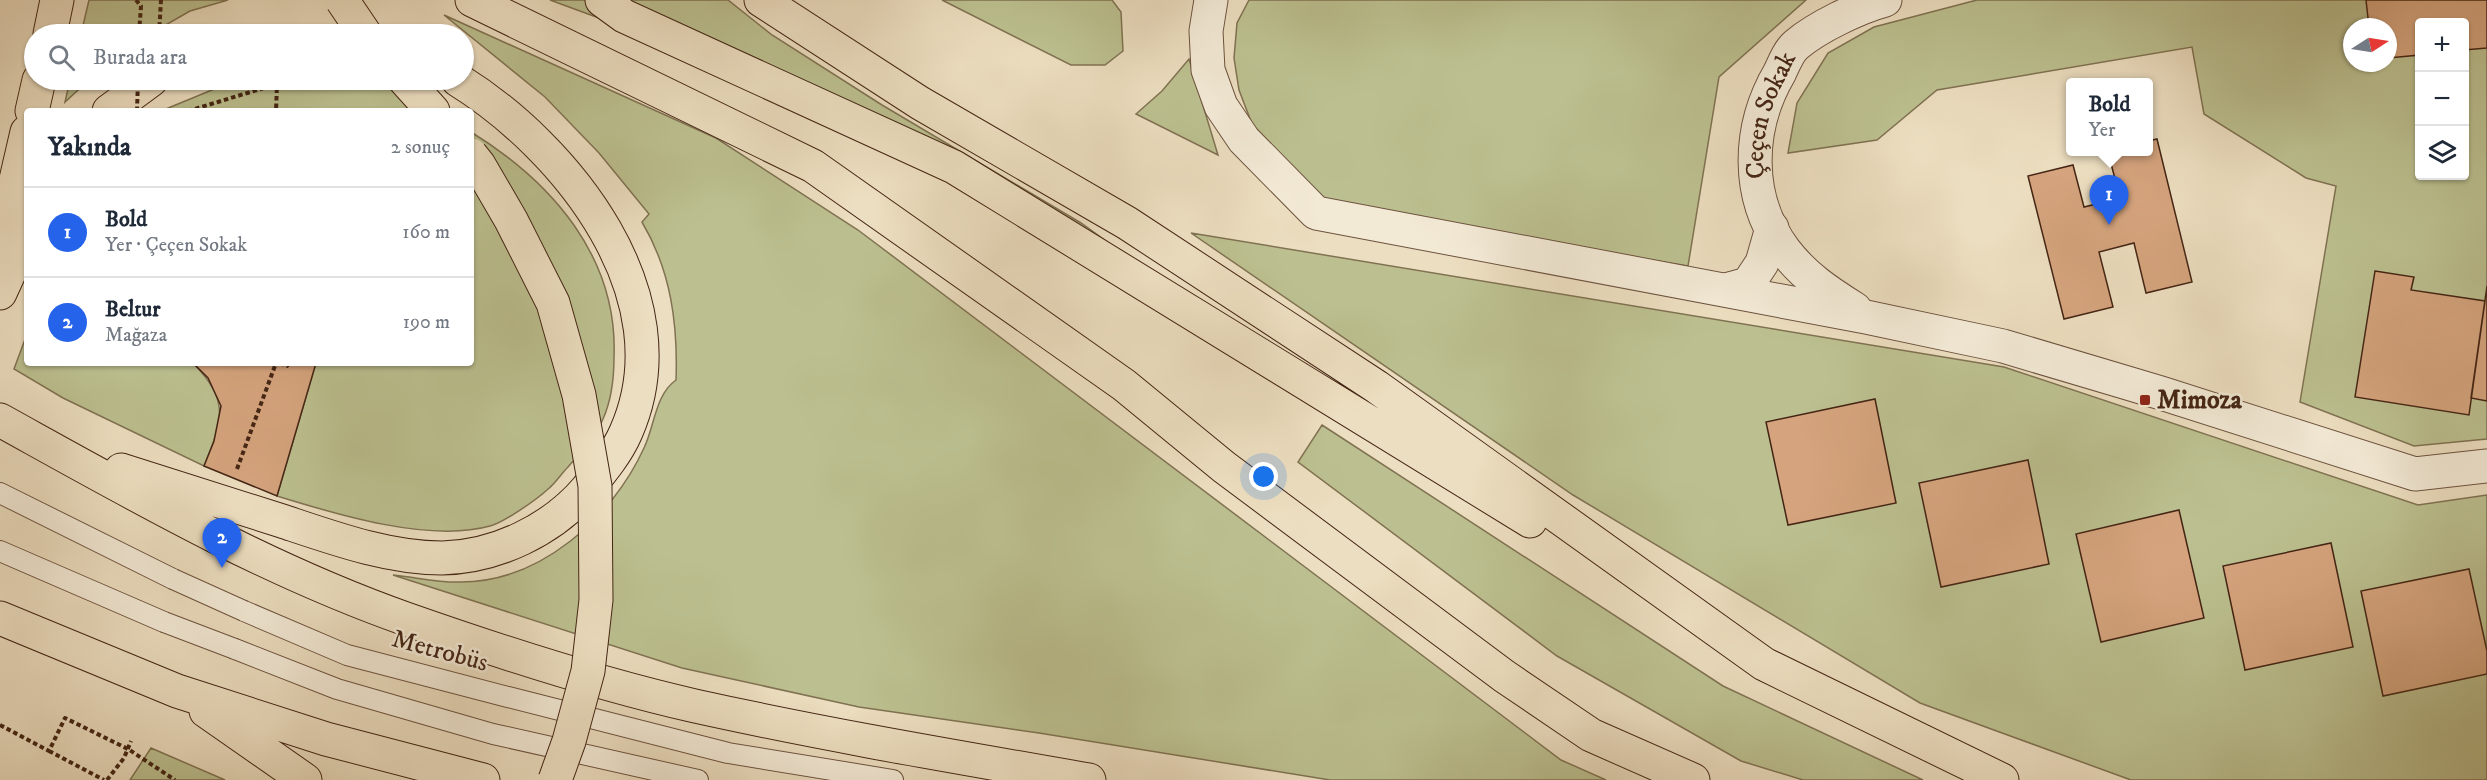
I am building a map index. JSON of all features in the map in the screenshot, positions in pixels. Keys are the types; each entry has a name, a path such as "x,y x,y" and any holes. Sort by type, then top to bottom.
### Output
{"highway":[{"path":"52,24 57,0"},
{"path":"342,0 358,24"},
{"path":"472,0 813,165 1124,385 1224,467 1504,676 1591,735 1693,780"},
{"path":"602,0 624,16 954,167 1764,664 2002,780"},
{"path":"761,0 920,103 1127,223 1377,387 1764,664"},
{"path":"33,108 37,90"},
{"path":"113,108 137,90"},
{"path":"414,90 430,108"},
{"path":"45,445 378,550 443,558 504,547 543,528 579,498 605,468 626,432 640,382 641,336 632,285 607,232 572,183 528,134 488,98 474,90"},
{"path":"0,249 24,145"},
{"path":"474,160 511,220 553,303 579,395 595,486 596,600 588,671 569,741 555,780"},
{"path":"0,293 24,241"},
{"path":"0,420 176,516 319,584 405,619 693,705 891,746 1089,780"},
{"path":"0,618 177,691 326,739 483,780"},
{"path":"177,691 305,780"}],"street":[{"path":"1211,0 1206,31 1208,70 1221,106 1244,140 1316,213 1866,317 2003,346 2162,393 2415,474 2487,466"},
{"name":"Çeçen Sokak","path":"1866,317 1807,277 1784,250 1762,210 1755,178 1755,140 1765,96 1794,46 1819,29 1886,0"},
{"path":"1725,290 1748,284 1762,263 1772,228"}],"lane":[{"name":"Metrobüs","path":"0,493 173,579 347,655 728,753 893,780"},
{"path":"3,553 164,622 337,689 493,734 698,780"}],"path":[{"path":"136,0 141,6 140,24"},
{"path":"160,24 161,0"},
{"path":"137,108 138,90"},
{"path":"198,108 257,90"},
{"path":"276,108 277,90"},
{"path":"233,479 277,366"},
{"path":"49,751 65,718 128,748 176,780"},
{"path":"0,725 106,780 124,758 131,741"}],"green space":[{"path":"89,0 228,0 190,11 167,24 83,24"},
{"path":"550,0 728,0 772,35 882,105 1081,223 1226,328 776,83"},
{"path":"942,0 1112,0 1121,12 1123,51 1105,65 1071,65"},
{"path":"1249,0 1806,0 1719,77 1688,266 1331,208 1252,124 1239,90 1234,58 1237,23"},
{"path":"1977,0 2487,0 2487,439 2414,446 2300,402 2336,186 2306,178 2204,114 2192,47 1937,90 1877,140 1788,153 1797,103 1828,53 1874,27"},
{"path":"444,15 464,24 455,24"},
{"path":"474,29 716,138 858,230 1561,760 1606,780 1330,780 1039,733 859,707 682,668 393,575 453,582 490,579 518,571 545,558 570,541 593,521 630,474 648,439 660,402 669,386 676,380 676,339 671,298 660,259 642,222 649,214 599,153 545,97 474,39"},
{"path":"1189,59 1218,155 1136,114 1162,91"},
{"path":"68,90 78,90 65,102"},
{"path":"212,90 395,90 430,108 168,108"},
{"path":"474,134 528,174 553,199 574,226 592,255 605,287 612,321 614,357 613,381 608,405 600,426 550,488 519,511 490,526 466,530 411,529 354,518 277,496 315,366 474,366"},
{"path":"1191,233 2004,367 2418,505 2487,495 2487,780 2131,780 1920,703 1573,495"},
{"path":"24,342 24,366 196,366 213,389 218,400 219,412 216,436 204,466 63,398 14,369"},
{"path":"1322,425 1723,686 1923,780 1803,780 1741,761 1557,656 1298,462"},
{"path":"151,748 225,780 130,780"}],"building":[{"path":"2366,0 2487,0 2487,48 2469,50 2469,18 2415,18 2415,55 2397,57 2397,18 2368,18"},
{"path":"2157,139 2192,282 2146,293 2134,243 2099,252 2113,307 2064,319 2028,176 2073,165 2084,207 2120,198 2109,156 2153,156 2153,140"},
{"path":"2375,271 2414,277 2411,290 2485,301 2469,415 2355,397"},
{"path":"2487,286 2487,401 2471,398"},
{"path":"196,366 315,366 277,496 204,466 214,441 221,406 208,378"},
{"path":"1875,399 1896,503 1788,525 1766,422"},
{"path":"2028,460 2049,564 1941,587 1919,483"},
{"path":"2179,510 2204,618 2101,642 2076,534"},
{"path":"2331,543 2353,647 2245,670 2223,566"},
{"path":"2469,569 2487,651 2487,674 2383,696 2361,591"}],"place":[{"name":"Bold","path":"2109,225"},
{"name":"Mimoza","path":"2145,400"},
{"name":"Beltur","path":"222,568"}]}
